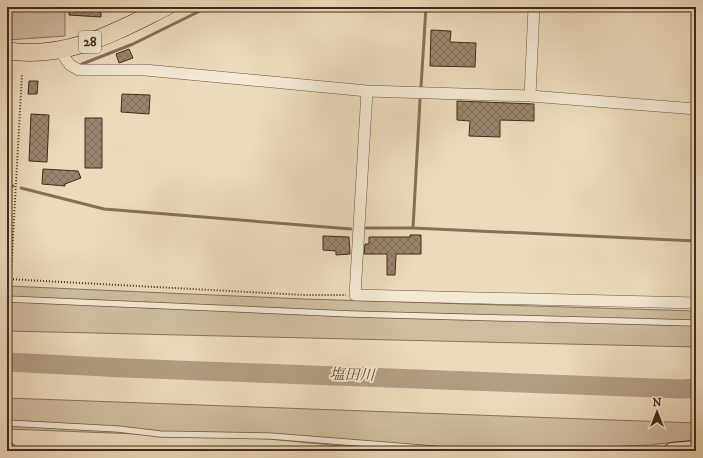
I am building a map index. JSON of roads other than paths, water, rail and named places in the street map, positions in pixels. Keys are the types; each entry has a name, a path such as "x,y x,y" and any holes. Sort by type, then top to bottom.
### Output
{"main road":[{"name":"28","path":"7,51 38,54 60,51 97,40 166,7"},
{"path":"672,451 696,449"}],"street":[{"path":"530,96 534,7"},
{"path":"60,51 70,65 79,70 145,70 367,91 530,96 696,109"},
{"path":"367,91 355,296 696,303"}],"lane":[{"path":"9,299 351,314 696,323"},
{"path":"7,423 118,429 160,434 270,436 460,451"}],"waterway":[{"path":"82,64 133,44 208,7"},
{"path":"421,87 426,7"},
{"path":"366,228 413,228 420,100"},
{"path":"7,185 13,186"},
{"path":"21,188 104,209 351,229"},
{"path":"413,228 696,241"},
{"name":"塩田川","path":"7,362 125,368 681,389 696,388"}]}
